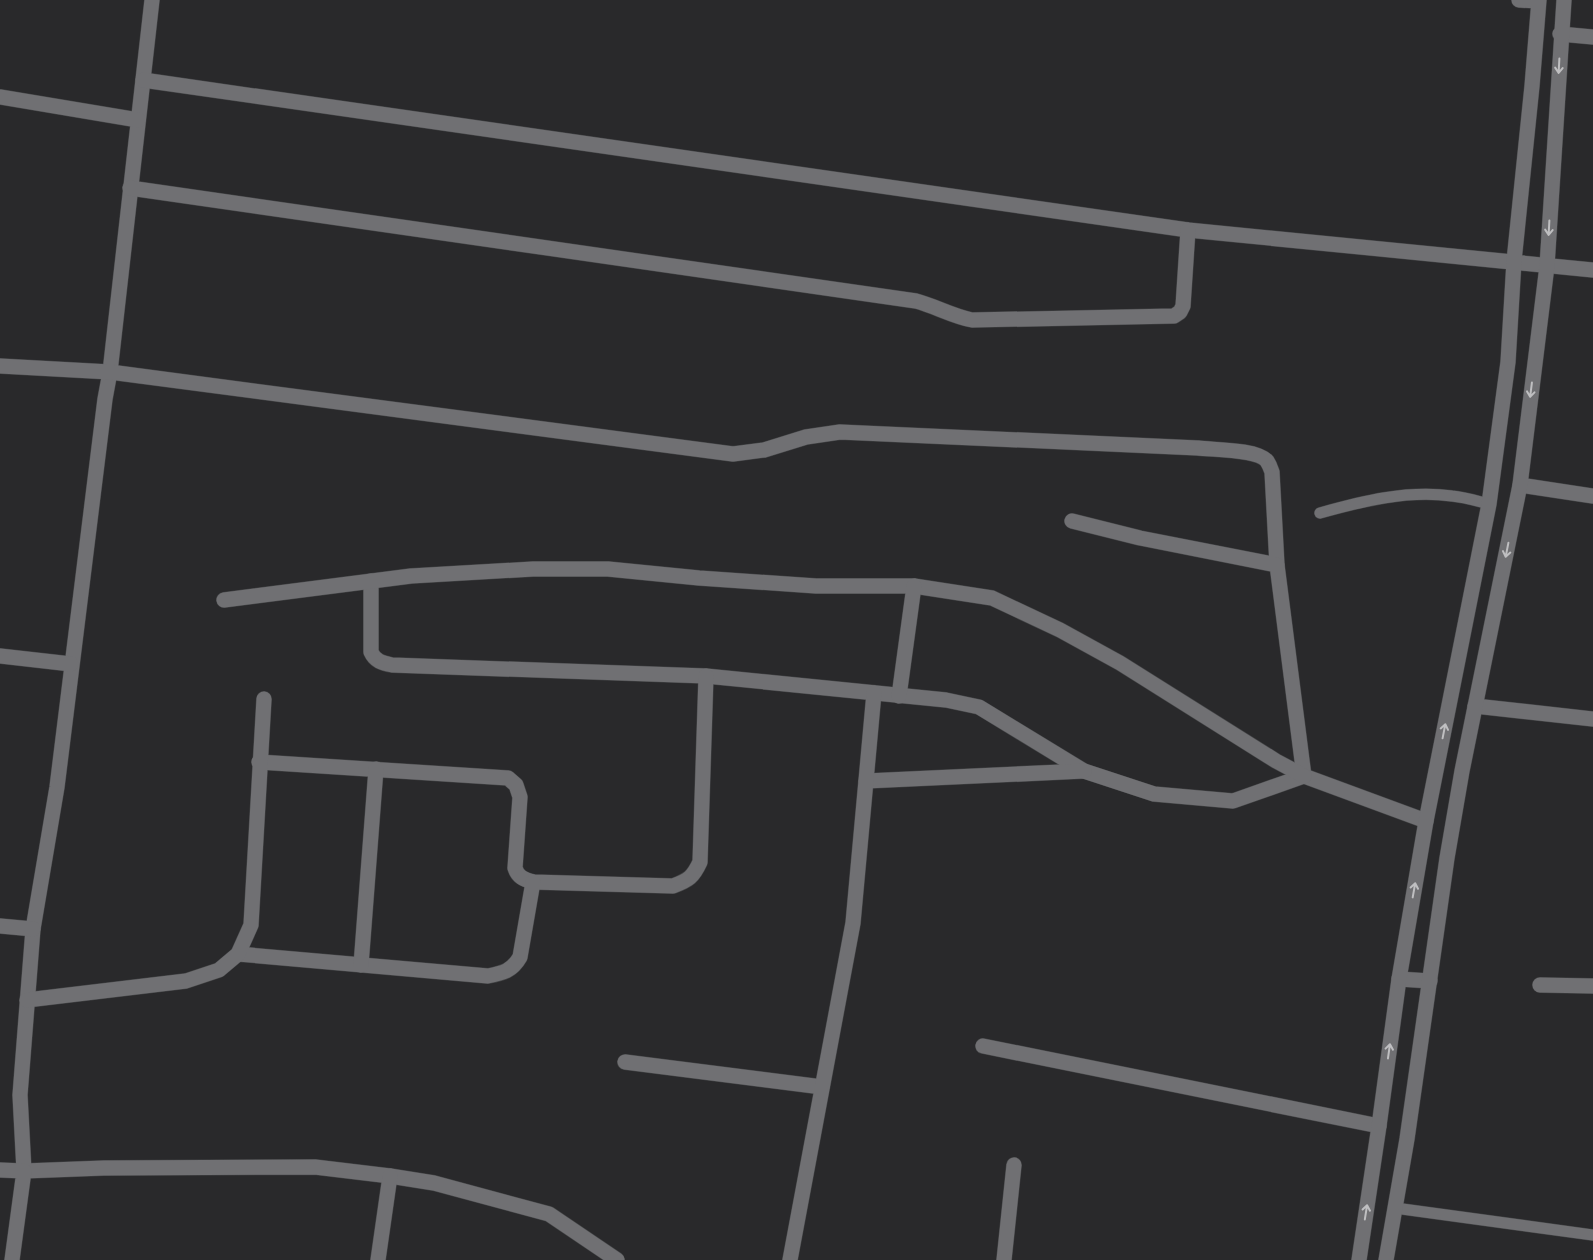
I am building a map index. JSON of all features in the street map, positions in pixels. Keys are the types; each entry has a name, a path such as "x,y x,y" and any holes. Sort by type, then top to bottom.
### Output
{"street":[{"path":"12,1260 24,1171 20,1095 33,928 57,787 71,664 110,372 152,0"},
{"path":"1359,1260 1399,979 1426,821 1489,504 1508,362 1514,261 1532,86 1538,0 1519,0"},
{"path":"1386,1260 1430,981 1447,858 1475,706 1520,485 1547,266 1560,34 1564,0"},
{"path":"1560,34 1593,37"},
{"path":"143,80 1188,230 1593,270"},
{"path":"0,97 138,120"},
{"path":"130,188 916,301 932,305 959,318 972,320 1174,316 1180,312 1183,306 1188,230"},
{"path":"0,366 110,372 733,454 764,450 806,437 840,432 1198,448 1258,455 1267,461 1272,472 1277,565 1304,776"},
{"path":"1520,485 1593,496"},
{"path":"1072,521 1140,538 1277,565"},
{"path":"224,600 412,576 533,568 608,568 699,578 816,586 914,586 992,598 1060,630 1120,663 1276,761 1304,776 1426,821"},
{"path":"371,581 371,652 374,658 381,663 392,665 706,676 946,700 980,708 1084,771 1154,794 1233,801 1304,776"},
{"path":"899,696 914,586"},
{"path":"0,656 71,664"},
{"path":"259,762 508,778 516,786 520,797 515,868 518,875 524,880 533,882 673,886 685,882 695,874 700,862 706,676"},
{"path":"790,1260 853,923 874,693"},
{"path":"28,1000 186,981 219,970 238,954 251,925 264,699"},
{"path":"1475,706 1593,719"},
{"path":"361,965 376,769"},
{"path":"866,781 1084,771"},
{"path":"238,954 488,976 505,973 515,966 520,957 533,882"},
{"path":"0,926 33,928"},
{"path":"1399,979 1430,981"},
{"path":"1540,985 1593,986"},
{"path":"983,1046 1379,1126"},
{"path":"625,1062 822,1087"},
{"path":"1004,1260 1014,1165"},
{"path":"0,1170 316,1166 390,1176 434,1183 549,1214 616,1260"},
{"path":"378,1260 390,1176"}],"lane":[{"path":"1320,513 1368,500 1408,495 1452,496 1489,504"},
{"path":"1395,1208 1593,1235"}]}
